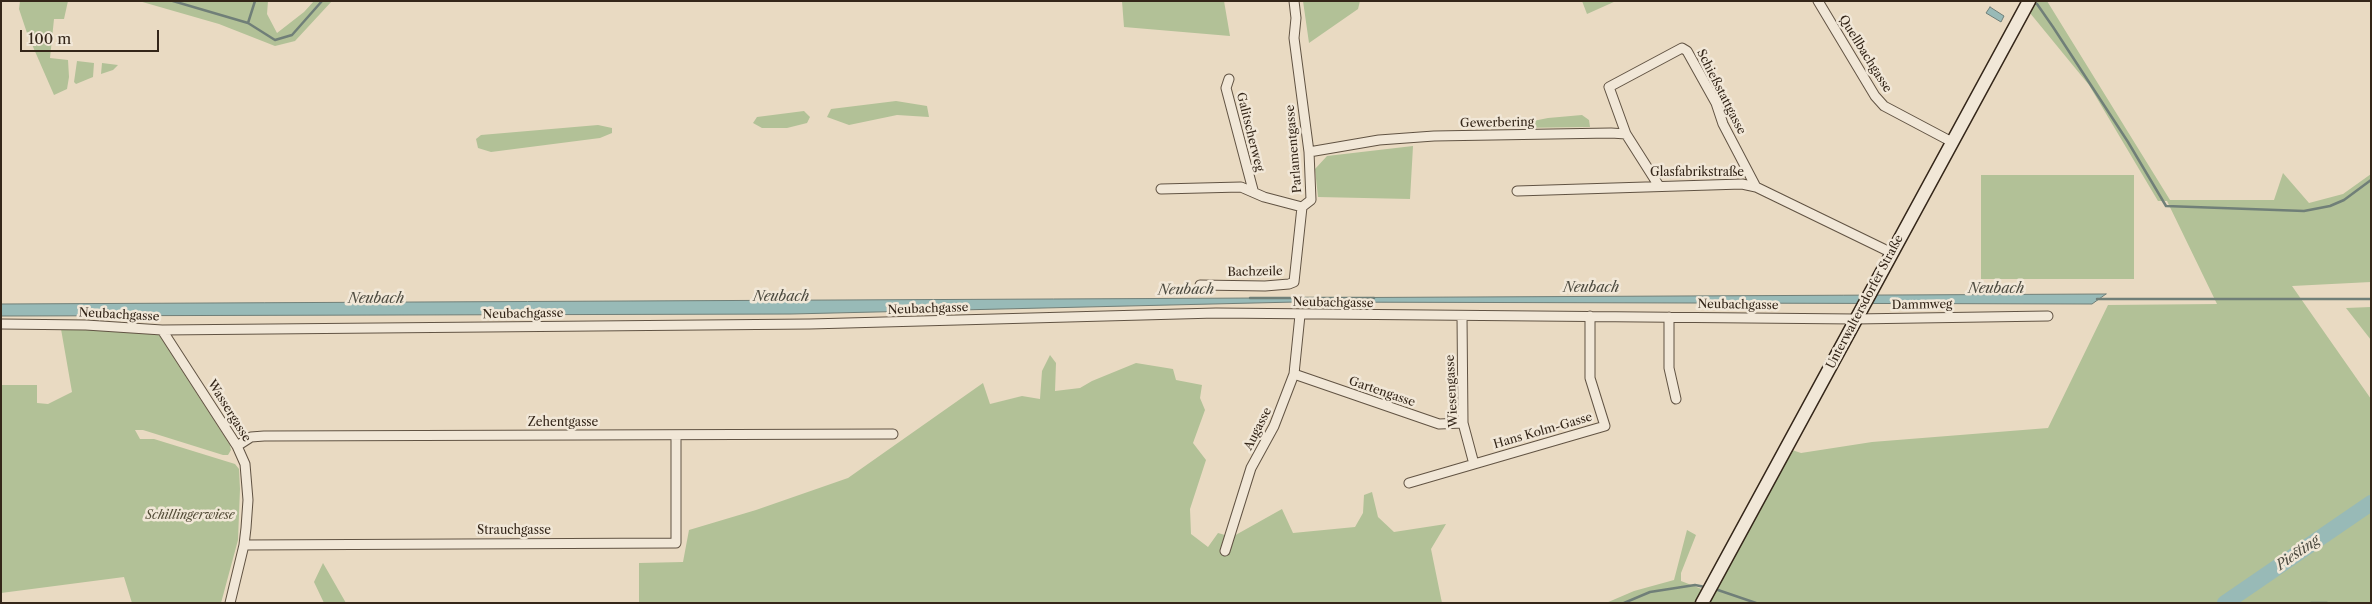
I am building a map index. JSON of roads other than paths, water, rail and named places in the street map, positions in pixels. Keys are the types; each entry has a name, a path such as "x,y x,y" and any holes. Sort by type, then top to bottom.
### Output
{"main road":[{"name":"Unterwaltersdorfer Straße","path":"1702,603 2028,2"}],"street":[{"name":"Parlamentgasse","path":"1161,189 1241,187 1253,190 1264,197 1302,206 1311,200 1309,152 1294,38 1296,18 1294,1"},
{"name":"Quellbachgasse","path":"1818,1 1875,96 1884,106 1952,142"},
{"name":"Schießstattgasse","path":"1626,134 1609,87 1682,48 1687,50 1716,103 1723,124 1756,187"},
{"name":"Galitscherweg","path":"1229,79 1226,88 1253,190"},
{"name":"Gewerbering","path":"1309,152 1379,140 1425,137 1626,134"},
{"path":"1626,134 1658,186"},
{"name":"Glasfabrikstraße","path":"1517,191 1742,184 1756,187 1892,253"},
{"name":"Bachzeile","path":"1200,285 1265,286 1294,282 1302,206"},
{"name":"Neubachgasse","path":"1,324 86,325 162,330 895,323 1216,313 1669,317 1858,314"},
{"name":"Dammweg","path":"1858,314 2048,316"},
{"name":"Augasse","path":"1225,551 1251,468 1277,419 1294,374 1300,315"},
{"name":"Wiesengasse","path":"1462,316 1463,423 1474,464"},
{"name":"Hans Kolm-Gasse","path":"1409,484 1605,426 1590,378 1590,316"},
{"path":"1669,317 1669,368 1676,399"},
{"name":"Wassergasse","path":"162,330 237,446 247,474 248,500 244,545 230,603"},
{"name":"Gartengasse","path":"1294,374 1439,424 1463,423"},
{"name":"Zehentgasse","path":"237,446 251,437 264,436 892,434"},
{"name":"Strauchgasse","path":"244,545 676,543 676,435"}],"water":[{"path":"1990,7 2004,16 2001,22 1986,13"},
{"path":"2106,294 2092,304 1296,302 791,314 1,316 1,304"}],"waterway":[{"path":"173,1 248,23 255,1"},
{"path":"248,23 275,40 292,35 322,1"},
{"path":"2032,2 2037,4 2053,27 2128,142 2166,206 2304,211 2330,206 2344,200 2371,180"},
{"name":"Neubach","path":"1250,298 1374,298"},
{"name":"Neubach","path":"2097,299 2371,299"},
{"name":"Piesting","path":"2225,603 2371,503"},
{"path":"1624,603 1650,592 1695,585 1705,587"},
{"path":"1715,589 1756,603"},
{"path":"2311,603 2327,603"}],"park label":[{"name":"Schillingerwiese","path":"190,516"}]}
